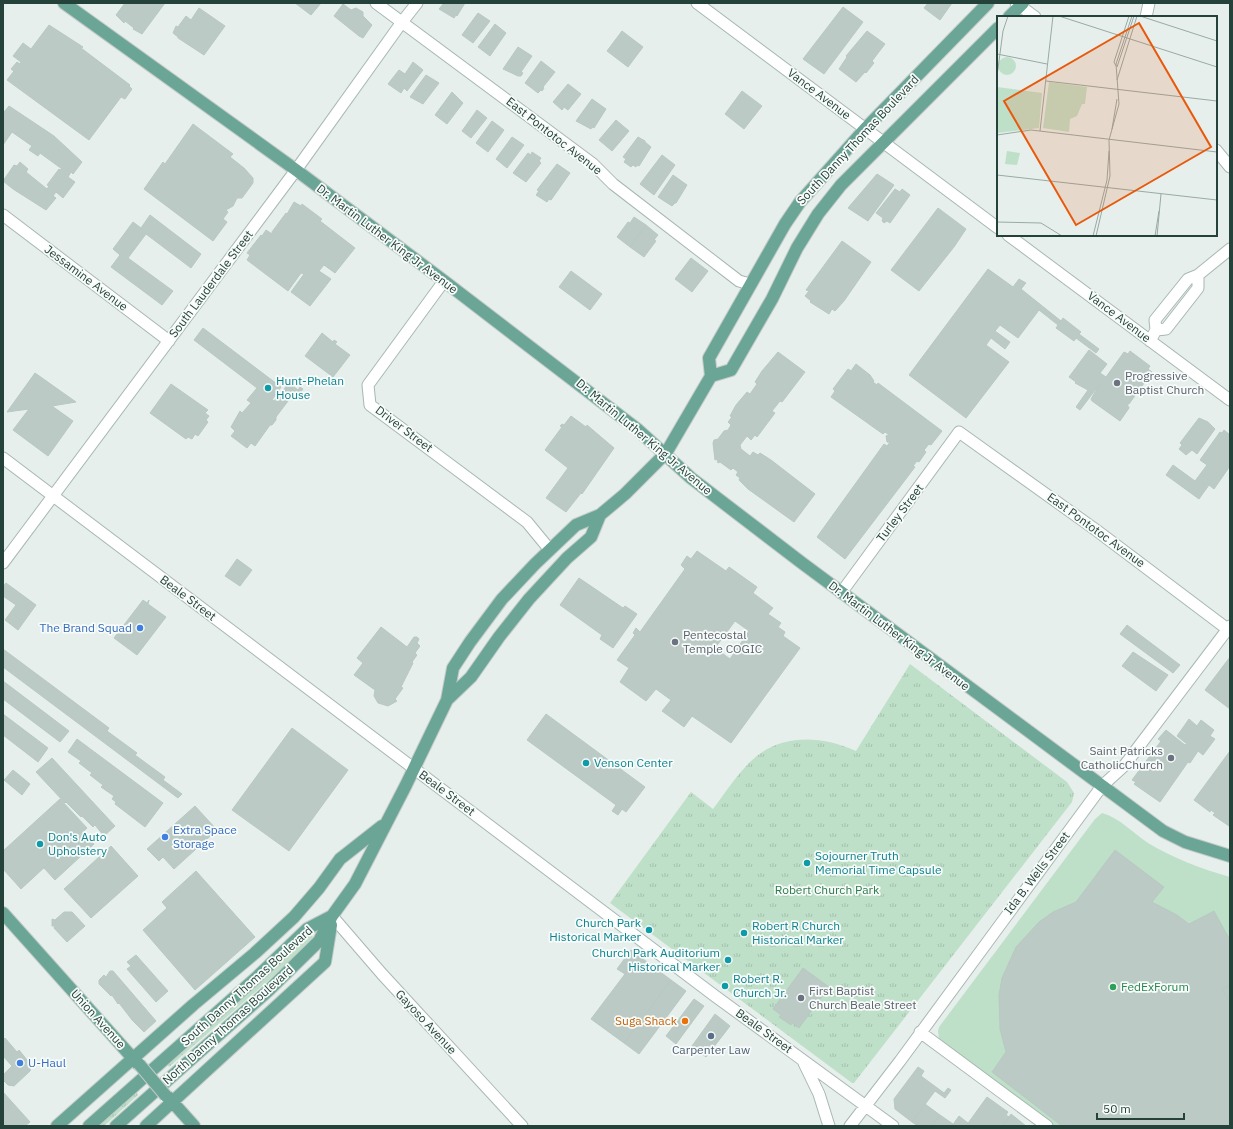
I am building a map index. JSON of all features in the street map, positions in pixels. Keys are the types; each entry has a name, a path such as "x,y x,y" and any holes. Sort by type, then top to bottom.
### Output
{"main road":[{"name":"Dr. Martin Luther King Jr Avenue","path":"64,3 296,170 444,281 586,389 666,453 691,478 840,593 1163,831 1185,842 1230,856"},
{"name":"South Danny Thomas Boulevard","path":"89,1126 307,929 332,916 354,884 414,768 447,700 453,668 470,642 502,599 550,550 576,525 600,515 625,494 666,453 711,376 709,358 784,224 800,202 865,129 988,3"},
{"path":"1010,16 1020,4"},
{"name":"South Danny Thomas Boulevard","path":"711,376 731,370 772,299 797,248 818,214 841,185 997,29"},
{"name":"South Danny Thomas Boulevard","path":"447,700 471,678 499,637 529,599 568,558 591,537 600,515"},
{"path":"58,1126 137,1061 192,1005 255,954 294,917 319,888 340,859 386,822"},
{"name":"Union Avenue","path":"3,913 194,1126"},
{"path":"146,1126 170,1099 324,962 332,916"},
{"name":"North Danny Thomas Boulevard","path":"116,1126 292,968 318,942 332,916"}],"street":[{"name":"East Pontotoc Avenue","path":"376,3 593,164 614,184 740,281 750,284"},
{"name":"South Lauderdale Street","path":"3,563 296,170 417,3"},
{"name":"Vance Avenue","path":"697,3 997,227"},
{"path":"1146,16 1149,3"},
{"path":"1020,4 1034,16"},
{"path":"1217,151 1230,168"},
{"name":"Jessamine Avenue","path":"3,215 168,340"},
{"name":"Vance Avenue","path":"1009,236 1230,400"},
{"path":"1150,340 1156,330 1166,328 1198,288 1198,275 1230,249"},
{"name":"Driver Street","path":"444,281 368,385 370,405 527,522 550,550"},
{"name":"East Pontotoc Avenue","path":"959,432 1229,628"},
{"name":"Turley Street","path":"840,593 959,432"},
{"name":"Beale Street","path":"3,458 803,1060 893,1126"},
{"name":"Ida B. Wells Street","path":"850,1126 1102,786 1124,766 1229,628"},
{"name":"Gayoso Avenue","path":"332,916 382,974 522,1126"},
{"path":"920,1032 1048,1126"},
{"path":"803,1060 820,1094 829,1126"}],"green space":[{"name":"Robert Church Park","path":"910,664 1067,782 1074,793 1072,802 854,1083 852,1083 610,903 691,792 713,809 735,779 750,762 761,753 774,746 787,742 815,740 829,742 856,751"},
{"name":"FedExForum","path":"1102,813 1115,818 1148,843 1167,854 1198,867 1230,877 1230,1126 1055,1126 939,1039 939,1027 1095,819"},
{"path":"311,934 313,937 284,967 169,1067 167,1064 271,973"},
{"path":"136,1092 138,1095 104,1126 96,1126"}],"building":[{"path":"125,3 165,3 142,34 133,29 134,28 125,21 124,23 116,15"},
{"path":"295,3 321,3 311,15"},
{"path":"444,3 465,3 457,16 456,15 454,18 439,9"},
{"path":"928,3 952,3 940,20 924,8"},
{"path":"343,4 351,10 356,8 363,12 363,16 372,25 363,38 334,16"},
{"path":"843,7 863,22 824,74 803,59"},
{"path":"199,8 225,26 204,55 173,33 176,26 178,27 186,16 191,20"},
{"path":"478,13 490,21 473,43 462,35"},
{"path":"495,24 506,33 490,56 478,47"},
{"path":"49,25 83,47 81,48 130,85 129,86 132,89 125,99 121,97 89,140 7,80 14,71 11,69 17,62 20,64 21,62 13,56 23,43 31,49"},
{"path":"622,31 643,47 628,67 607,51"},
{"path":"867,31 885,44 872,61 874,63 856,82 839,69 847,57 846,56"},
{"path":"518,47 532,56 521,72 523,73 521,76 503,69"},
{"path":"541,61 555,72 543,87 544,88 542,91 541,90 538,93 525,83"},
{"path":"413,62 423,70 407,91 404,88 401,93 388,84 399,70 405,74"},
{"path":"426,75 439,83 423,104 410,97"},
{"path":"568,84 581,94 568,110 564,107 562,110 553,102"},
{"path":"742,91 762,106 744,129 725,114"},
{"path":"452,92 463,103 447,124 435,115"},
{"path":"592,99 606,109 594,128 592,127 591,129 576,121"},
{"path":"9,106 54,136 82,162 73,174 71,172 68,177 75,182 63,198 56,192 53,196 56,198 46,210 3,181 14,165 17,166 20,162 28,169 26,172 47,189 49,186 47,185 59,169 62,169 40,153 38,156 29,150 32,146 12,132 3,145 3,111 4,112"},
{"path":"477,110 487,118 471,138 462,131"},
{"path":"616,120 629,131 612,151 599,140"},
{"path":"492,121 504,130 488,152 476,143"},
{"path":"193,124 233,154 230,157 244,168 253,178 253,183 242,198 237,198 233,206 226,210 228,212 223,219 227,222 213,241 144,189 163,162 165,164"},
{"path":"512,137 524,145 507,168 496,159"},
{"path":"638,137 651,147 639,166 637,165 636,167 633,165 631,167 624,162 626,159 623,157"},
{"path":"532,152 541,158 539,161 541,163 526,182 513,173 528,153 531,155"},
{"path":"662,155 675,165 654,195 640,184"},
{"path":"557,164 570,173 551,200 549,199 547,202 536,195 539,191 537,190"},
{"path":"877,174 894,185 868,221 848,208"},
{"path":"673,175 687,185 676,203 672,206 658,197"},
{"path":"895,189 900,192 902,189 910,195 890,223 887,221 884,223 882,221 883,218 876,213"},
{"path":"294,202 301,206 302,204 322,219 320,221 355,248 335,273 324,265 319,271 331,279 310,306 291,292 304,274 301,273 288,291 247,260 250,255 247,253 261,235 262,236 266,230 272,234"},
{"path":"938,208 966,229 954,247 919,291 891,270"},
{"path":"150,215 201,254 191,268 146,234 128,258 173,291 162,305 111,267 120,255 113,249 133,222 141,228"},
{"path":"634,217 646,225 630,247 617,237 628,222 630,223"},
{"path":"646,225 658,235 654,240 656,241 644,257 630,247"},
{"path":"842,241 871,262 844,301 835,311 832,309 829,314 810,302 811,301 805,296 809,291 806,290"},
{"path":"691,258 708,271 692,292 675,279"},
{"path":"988,269 1013,287 1019,279 1026,283 1021,289 1061,321 1063,318 1081,332 1079,334 1099,349 1096,353 1076,338 1074,341 1056,328 1058,325 1039,310 1018,338 1000,325 995,331 1010,342 1005,349 991,338 986,345 1009,362 966,418 909,375"},
{"path":"571,271 602,294 590,310 559,287"},
{"name":"Hunt-Phelan House","path":"203,328 281,387 272,400 274,401 289,383 298,390 300,387 303,389 295,399 291,397 276,417 276,420 272,425 270,425 255,446 251,443 247,448 231,436 235,431 231,427 240,411 242,413 251,403 247,400 257,388 194,340"},
{"path":"322,333 333,342 334,340 337,342 335,344 350,355 333,377 305,356"},
{"path":"1089,350 1107,364 1100,373 1106,377 1124,352 1128,354 1130,351 1150,366 1148,369 1152,372 1129,404 1127,404 1129,408 1120,421 1092,401 1091,399 1099,385 1080,410 1076,407 1088,390 1075,383 1076,382 1069,377"},
{"path":"778,352 805,372 782,402 780,401 772,411 775,413 757,437 755,435 751,440 747,436 740,445 741,449 750,456 753,452 758,455 760,453 771,460 815,494 794,522 748,489 739,480 740,478 736,475 738,472 733,468 731,470 720,462 718,463 717,459 715,460 713,443 714,440 718,439 724,431 728,430 731,425 728,422 732,417 730,416 736,405 747,392 750,394 757,384 755,382 762,371"},
{"path":"856,364 870,375 874,381 873,382 877,385 878,383 942,431 931,445 929,444 924,450 926,452 919,462 917,461 913,466 915,467 845,559 817,537 884,444 887,446 890,442 887,442 886,436 889,435 885,432 883,434 831,397 835,391 833,389 848,369 851,371"},
{"path":"35,373 76,402 52,406 73,421 48,456 13,430 29,409 7,412"},
{"path":"171,384 208,410 205,413 209,416 206,420 208,422 198,436 195,434 192,439 188,437 186,439 150,413"},
{"path":"571,416 586,427 587,425 614,448 582,494 581,493 566,512 546,498 568,468 545,450 562,427 560,426 562,424 564,425"},
{"path":"1199,418 1208,422 1215,429 1197,454 1192,450 1186,455 1179,449 1182,445 1180,443"},
{"path":"1224,430 1230,435 1230,466 1214,489 1209,485 1199,499 1166,475 1173,465 1195,481 1207,465 1200,460 1220,432 1222,433"},
{"name":"Pentecostal Temple COGIC","path":"697,551 726,571 729,567 757,587 753,593 773,608 768,614 781,623 778,627 785,632 783,636 800,648 731,743 692,716 684,727 662,711 671,700 656,689 646,701 620,682 629,668 617,660 635,635 633,633 636,628 640,632 685,569 681,565 687,556 691,559","holes":["735,621 749,631 730,659 715,648"]},
{"path":"237,559 252,570 240,586 225,576"},
{"path":"579,578 623,608 625,606 637,614 613,648 600,639 602,635 560,605"},
{"path":"6,583 36,605 18,630 5,620 16,605 3,596 3,587"},
{"name":"The Brand Squad","path":"143,600 147,603 149,600 148,604 166,617 137,655 114,638"},
{"path":"1127,625 1180,665 1173,673 1120,634"},
{"path":"381,627 407,647 414,637 417,637 419,639 417,643 420,646 415,653 417,655 412,662 413,663 401,687 403,688 395,699 397,701 388,706 378,703 374,696 375,690 354,675 363,663 357,658"},
{"path":"3,649 109,728 107,731 137,753 135,755 165,777 163,780 182,794 178,798 3,667"},
{"path":"1133,652 1168,675 1156,691 1122,666"},
{"path":"1230,657 1230,709 1205,690"},
{"path":"3,681 69,731 60,742 3,699"},
{"path":"3,714 48,748 38,762 3,735"},
{"name":"Venson Center","path":"546,714 645,787 626,812 622,809 618,815 612,811 616,805 527,740"},
{"name":"Saint Patricks CatholicChurch","path":"1189,719 1197,726 1201,720 1214,730 1210,736 1215,739 1203,755 1198,751 1190,763 1188,762 1160,802 1134,784 1136,782 1132,780 1161,741 1158,739 1166,730 1185,745 1187,744 1177,736"},
{"path":"292,728 348,770 289,851 232,810"},
{"path":"77,739 163,803 145,827 115,804 116,802 112,799 114,796 101,787 103,785 90,775 92,773 79,763 81,761 68,752"},
{"path":"1230,751 1229,826 1213,815 1215,813 1211,810 1210,812 1194,800"},
{"path":"52,758 115,826 104,836 95,825 93,827 66,802 65,803 36,772"},
{"path":"13,770 30,784 22,795 4,780"},
{"name":"Don's Auto Upholstery","path":"60,799 87,828 21,889 3,869 3,851"},
{"path":"195,806 217,830 174,869 163,857 159,861 147,849"},
{"path":"84,832 94,844 55,880 44,868"},
{"path":"111,846 138,876 91,918 64,889"},
{"name":"FedExForum","path":"1115,850 1164,887 1152,902 1177,915 1189,924 1214,911 1230,940 1230,985 1222,989 1230,1003 1230,1126 1062,1126 992,1072 1006,1052 1000,1029 999,995 1002,978 1016,947 1039,922 1053,912 1076,902"},
{"path":"196,871 255,937 195,990 143,930 167,908 162,902"},
{"path":"64,912 72,912 85,926 67,942 54,928 55,926 52,926 52,919 55,920"},
{"path":"631,950 671,980 624,1043 591,1019 625,974 617,969"},
{"path":"136,955 168,991 156,1002 127,969 131,966 127,962"},
{"name":"First Baptist Church Beale Street","path":"803,968 829,987 799,1028 792,1023 791,1025 779,1017 781,1015 773,1009"},
{"path":"110,971 113,971 156,1021 144,1032 132,1020 119,1003 118,1004 112,995 111,996 99,984 99,980 104,975 106,977"},
{"path":"671,980 686,991 639,1054 624,1043"},
{"path":"1230,985 1230,1003 1222,989"},
{"name":"Suga Shack","path":"694,999 704,1006 676,1044 666,1036"},
{"name":"Carpenter Law","path":"715,1014 730,1026 706,1057 692,1046"},
{"name":"U-Haul","path":"5,1038 17,1052 19,1050 31,1065 30,1071 14,1086 8,1085 3,1080 3,1075 12,1066 3,1056 3,1040"},
{"path":"918,1067 924,1071 921,1076 944,1093 948,1088 951,1090 945,1098 935,1091 912,1122 895,1109 894,1099"},
{"path":"3,1092 30,1122 25,1126 3,1126"},
{"path":"987,1097 1008,1112 1006,1115 1009,1117 1003,1126 966,1126"},
{"path":"925,1104 940,1115 932,1126 918,1126 912,1122"},
{"path":"1011,1114 1026,1126 1003,1126"},
{"path":"940,1115 953,1124 952,1126 932,1126"},
{"path":"959,1116 968,1123 966,1126 952,1126"}],"place":[{"name":"Progressive Baptist Church","path":"1117,383"},
{"name":"Hunt-Phelan House","path":"268,388"},
{"name":"The Brand Squad","path":"140,628"},
{"name":"Pentecostal Temple COGIC","path":"675,642"},
{"name":"Saint Patricks CatholicChurch","path":"1171,758"},
{"name":"Venson Center","path":"586,763"},
{"name":"Extra Space Storage","path":"165,837"},
{"name":"Don's Auto Upholstery","path":"40,844"},
{"name":"Sojourner Truth Memorial Time Capsule","path":"807,863"},
{"name":"Church Park Historical Marker","path":"649,930"},
{"name":"Robert R Church Historical Marker","path":"744,933"},
{"name":"Church Park Auditorium Historical Marker","path":"728,960"},
{"name":"Robert R. Church Jr.","path":"725,986"},
{"name":"FedExForum","path":"1113,987"},
{"name":"First Baptist Church Beale Street","path":"801,998"},
{"name":"Suga Shack","path":"685,1021"},
{"name":"Carpenter Law","path":"711,1036"},
{"name":"U-Haul","path":"20,1063"}]}
